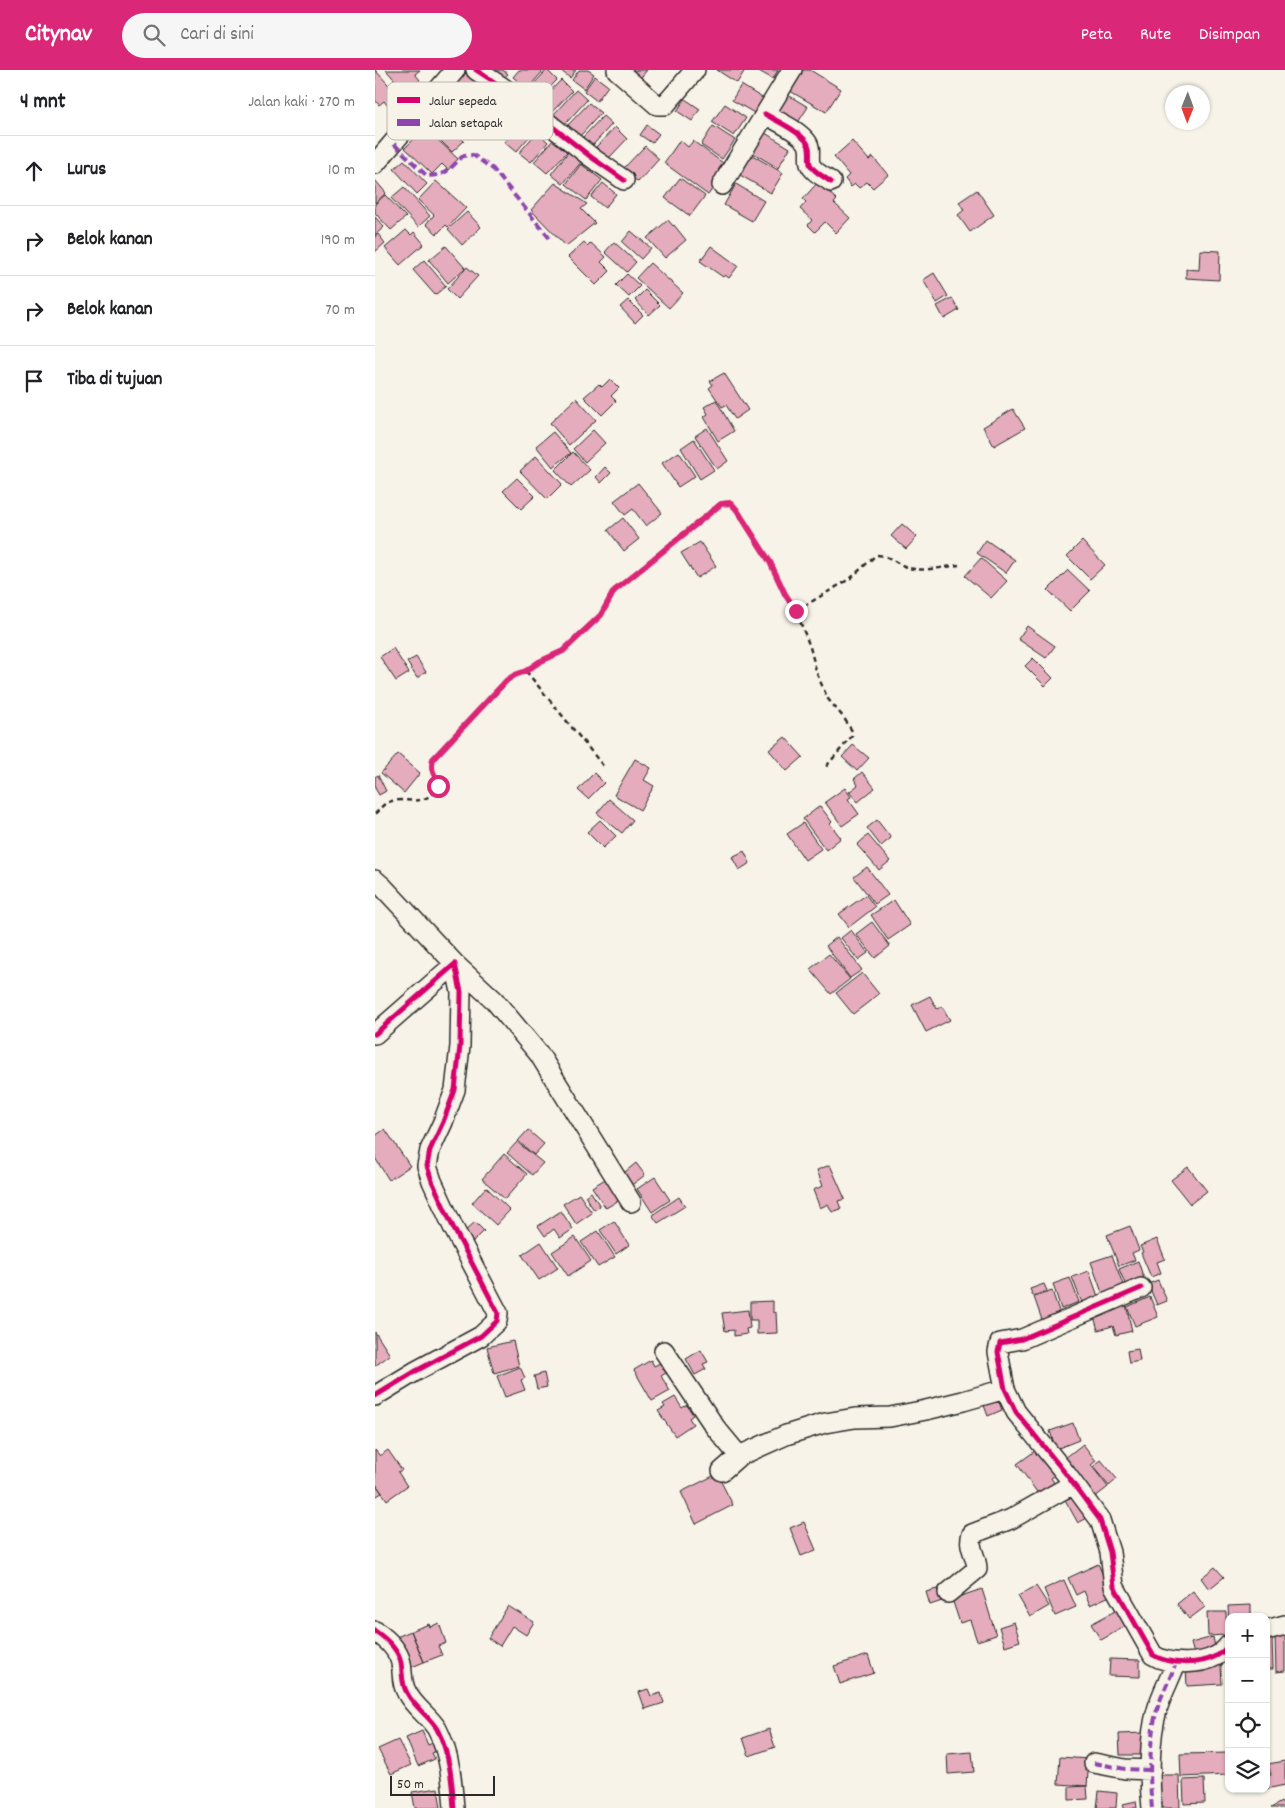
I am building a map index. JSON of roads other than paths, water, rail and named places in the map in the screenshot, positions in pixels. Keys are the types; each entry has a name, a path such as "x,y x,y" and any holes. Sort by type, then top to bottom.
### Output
{"street":[{"path":"477,70 495,82"},
{"path":"617,70 660,106 665,105 695,70"},
{"path":"722,185 792,70"},
{"path":"443,82 451,72"},
{"path":"765,114 797,133 807,142 810,151 810,163 814,170 831,182"},
{"path":"553,127 624,180"},
{"path":"375,164 395,140"},
{"path":"375,880 455,964 494,1000 539,1054 631,1202"},
{"path":"375,1034 455,964"},
{"path":"375,1396 416,1371 481,1336 497,1321 499,1313 453,1227 427,1166 430,1150 455,1090 460,1046 461,992 455,964"},
{"path":"1141,1288 1022,1339 1000,1343 998,1352 1005,1389 1016,1412 1100,1520 1110,1552 1114,1586 1153,1655 1176,1663 1207,1660 1218,1656 1225,1649"},
{"path":"664,1351 715,1427 739,1456"},
{"path":"722,1471 739,1456 786,1435 825,1423 855,1418 890,1417 963,1402 1005,1389"},
{"path":"948,1593 977,1569 977,1563 970,1544 972,1534 1011,1519 1073,1484"},
{"path":"1270,1629 1285,1625"},
{"path":"375,1631 397,1651 401,1665 402,1682 407,1694 436,1728 451,1766 454,1808"},
{"path":"1152,1808 1153,1732 1157,1710 1176,1663"},
{"path":"1094,1763 1125,1769 1151,1770"}]}
